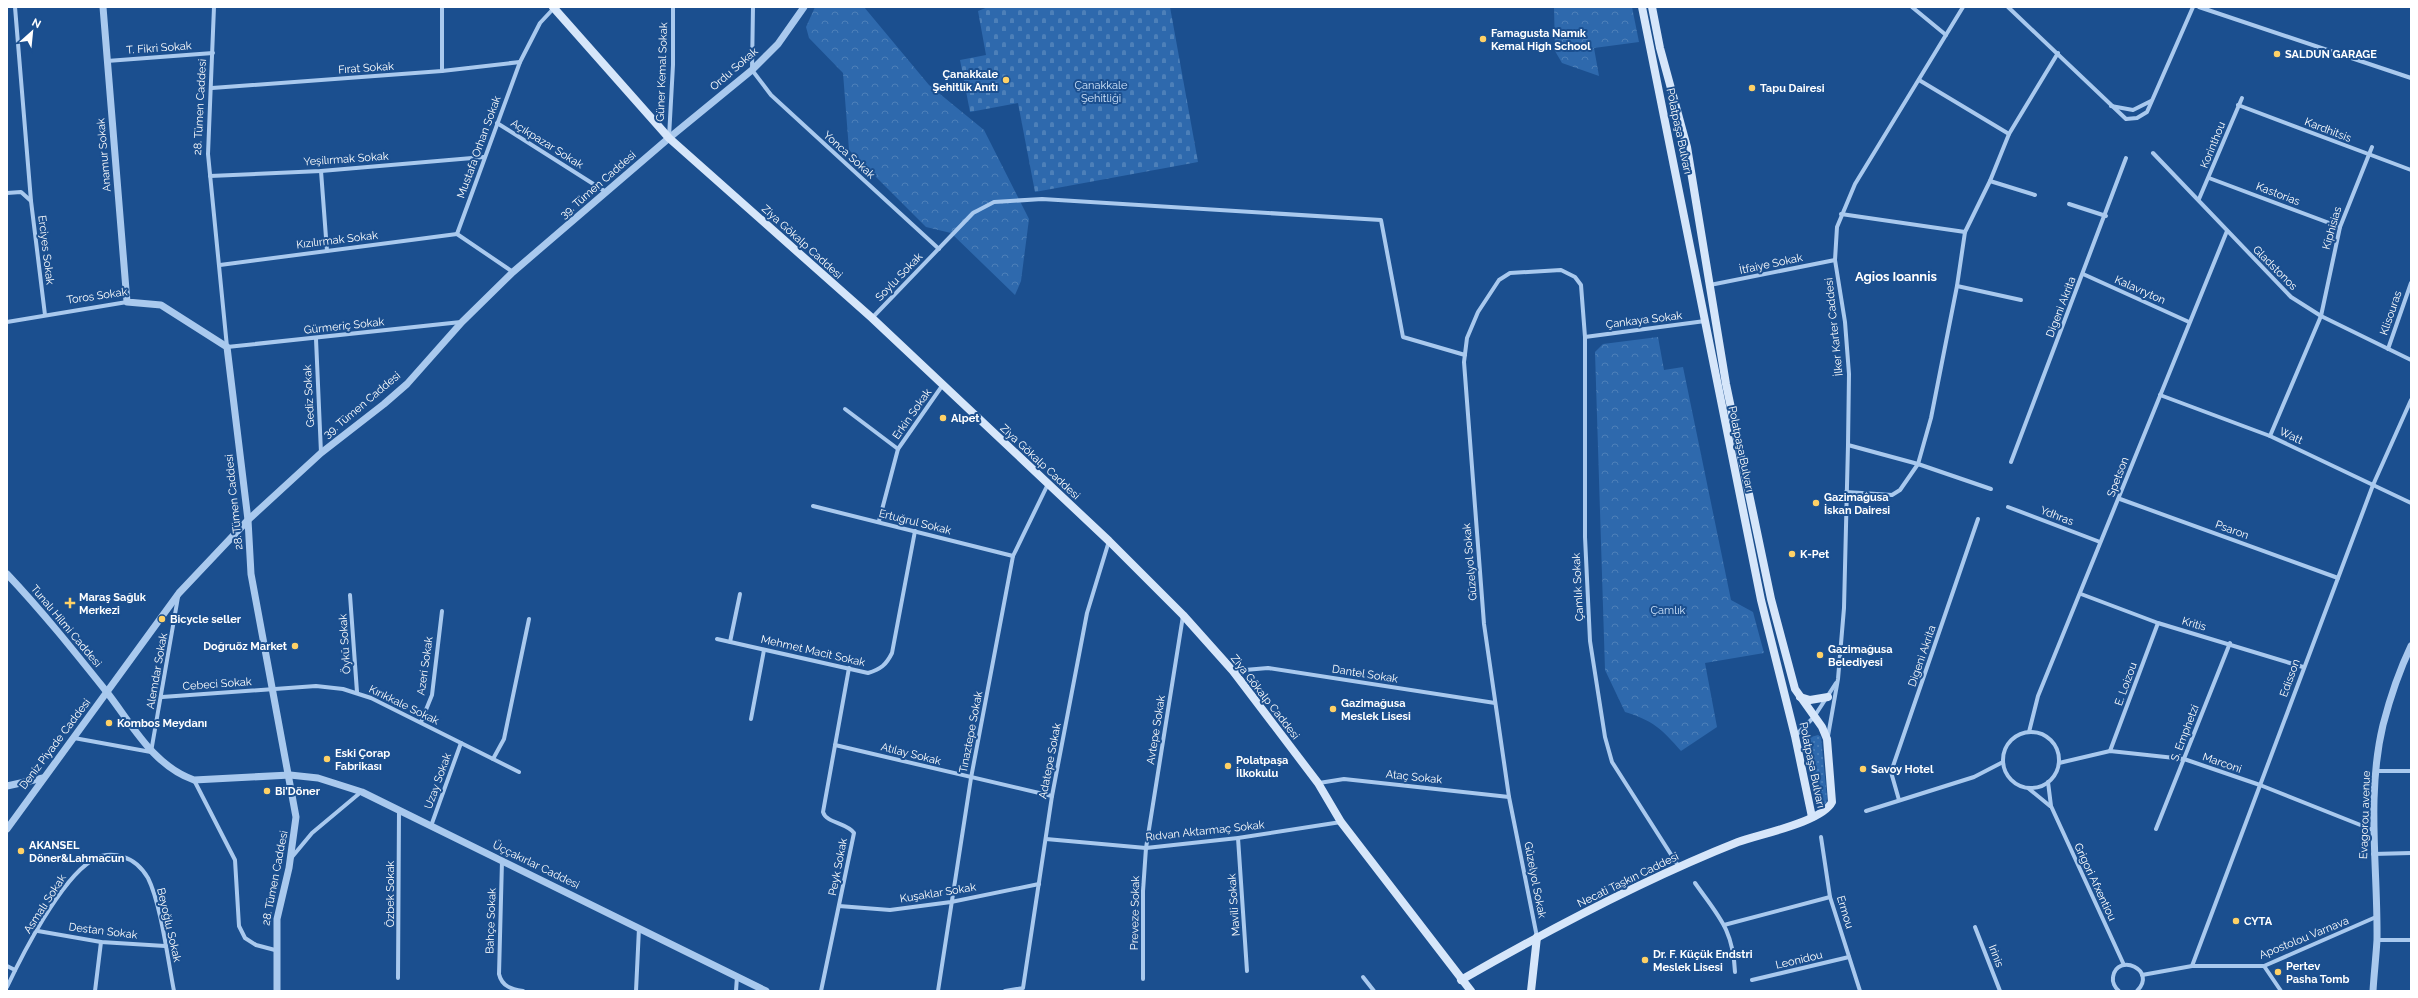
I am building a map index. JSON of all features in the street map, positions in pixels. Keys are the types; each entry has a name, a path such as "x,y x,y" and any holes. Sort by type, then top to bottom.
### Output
{"main road":[{"name":"Ziya Gökalp Caddesi","path":"554,7 669,138 872,318 942,386 1109,541 1183,615 1233,671 1318,784 1341,822 1461,980 1471,991"},
{"name":"Polatpaşa Bulvarı","path":"1642,7 1761,600 1795,736 1812,817 1824,812 1832,802 1828,739 1822,727 1795,689 1771,598 1726,384 1687,148 1660,48 1652,7"},
{"path":"1650,49 1660,48"},
{"path":"1800,696 1810,700 1828,697"},
{"name":"Necati Taşkın Caddesi","path":"1461,980 1537,937 1679,867 1739,842 1812,817"},
{"path":"1530,991 1537,937"}],"street":[{"path":"15,7 31,201"},
{"name":"Anamur Sokak","path":"103,7 127,302"},
{"name":"28. Tümen Caddesi","path":"214,7 212,88 208,129 210,176 248,520 251,574 290,775 296,817 291,858 277,919 275,950 277,991"},
{"path":"442,7 442,71"},
{"name":"Mustafa Orhan Sokak","path":"457,234 520,62 540,23 554,7"},
{"name":"Güner Kemal Sokak","path":"669,138 673,65 673,7"},
{"path":"752,70 753,7"},
{"name":"Ordu Sokak","path":"669,138 752,70 778,44 804,7"},
{"path":"1912,7 1946,35"},
{"name":"İlker Karter Caddesi","path":"1828,739 1838,679 1844,608 1848,445 1849,374 1845,322 1835,260 1835,244 1841,214 1854,184 1963,7"},
{"path":"2008,7 2058,53 2110,106 2126,119 2137,118 2147,112 2193,7"},
{"path":"2199,7 2411,78"},
{"name":"T. Fikri Sokak","path":"107,61 213,53"},
{"path":"1846,492 1892,494 1900,490 1918,464 1931,418 1957,286 1965,232 1990,181 2009,134 2058,53"},
{"name":"Fırat Sokak","path":"212,88 442,71 520,62"},
{"name":"Yonca Sokak","path":"752,70 771,94 939,249"},
{"path":"1919,80 2009,134"},
{"name":"Korinthou","path":"2199,199 2242,98"},
{"path":"2110,106 2133,110 2147,105 2153,100"},
{"name":"Kardhitsis","path":"2238,105 2367,155 2411,170"},
{"name":"Açıkpazar Sokak","path":"497,123 607,193"},
{"name":"39. Tümen Caddesi","path":"107,692 179,593 248,520 321,453 384,404 407,384 462,322 513,272 607,193 669,138"},
{"name":"Kiphisias","path":"2270,436 2321,316 2340,227 2367,155 2372,147"},
{"name":"Gladstonos","path":"2153,153 2199,199 2227,231 2291,297 2321,316 2411,360"},
{"name":"Yeşilırmak Sokak","path":"210,176 321,171 484,157"},
{"name":"Digeni Akrita","path":"2010,462 2106,216 2126,158"},
{"path":"321,171 327,251"},
{"name":"Kastorias","path":"2209,178 2340,227"},
{"path":"1990,181 2035,195"},
{"name":"Erciyes Sokak","path":"7,193 21,192 31,201 45,315"},
{"name":"Soylu Sokak","path":"872,318 973,213 994,202 1042,199 1381,220 1403,337 1465,355"},
{"path":"2069,204 2106,216"},
{"path":"1841,214 1965,232"},
{"name":"Spetson","path":"2029,732 2038,696 2081,594 2100,542 2120,499 2189,322 2227,231"},
{"path":"457,234 513,272"},
{"name":"Kızılırmak Sokak","path":"220,265 457,234"},
{"name":"İtfaiye Sokak","path":"1710,285 1835,260"},
{"name":"Güzelyol Sokak","path":"1537,937 1509,796 1484,624 1475,517 1465,355 1467,338 1478,312 1491,289 1499,280 1510,273 1561,270 1576,277 1581,285"},
{"name":"Kalavryton","path":"2083,274 2189,322"},
{"name":"Klisouras","path":"2388,349 2411,283"},
{"name":"Çamlık Sokak","path":"1581,285 1585,337 1585,536 1590,640 1605,737 1612,762 1679,867"},
{"path":"1957,286 2021,300"},
{"name":"Toros Sokak","path":"7,322 127,302 161,306 228,347"},
{"name":"Çankaya Sokak","path":"1585,337 1705,321"},
{"name":"Gürmeriç Sokak","path":"228,347 316,339 462,322"},
{"name":"Gediz Sokak","path":"316,339 321,453"},
{"name":"Erkin Sokak","path":"879,522 898,449 942,386"},
{"name":"Watt","path":"2160,395 2270,436 2411,503"},
{"name":"Edisson","path":"2192,966 2373,485 2411,400"},
{"path":"845,409 898,449"},
{"path":"1848,445 1918,464 1991,489"},
{"name":"Tınaztepe Sokak","path":"938,991 971,778 1013,556 1048,484"},
{"name":"Psaron","path":"2120,499 2338,578"},
{"name":"Ertuğrul Sokak","path":"813,506 1013,556"},
{"name":"Ydhras","path":"2008,507 2100,542"},
{"name":"Digeni Akrita","path":"1899,800 1891,772 1978,519"},
{"name":"Mehmet Macit Sokak","path":"717,639 868,673 880,670 888,663 892,653 915,531"},
{"name":"Adatepe Sokak","path":"1005,991 1023,988 1052,796 1087,613 1109,541"},
{"name":"Tunalı Hilmi Caddesi","path":"7,574 107,692 151,752 169,768 194,780"},
{"name":"Alemdar Sokak","path":"151,752 162,697 179,593"},
{"name":"Öykü Sokak","path":"350,594 357,692"},
{"path":"730,642 740,594"},
{"name":"Kritis","path":"2081,594 2158,623 2230,643 2304,667"},
{"name":"Azeri Sokak","path":"421,722 432,695 442,611"},
{"name":"Avtepe Sokak","path":"1146,848 1183,615"},
{"path":"493,759 504,739 529,619"},
{"name":"E. Loizou","path":"2110,751 2158,623"},
{"name":"S. Emphetzi","path":"2156,829 2230,643"},
{"name":"Evagorou avenue","path":"2373,991 2377,940 2373,830 2377,771 2383,726 2400,670 2411,646"},
{"path":"751,719 764,650"},
{"name":"Peyk Sokak","path":"821,991 854,833 850,828 843,824 827,818 823,812 849,668"},
{"name":"Dantel Sokak","path":"1233,671 1268,668 1495,703"},
{"name":"İlker Karter Caddesi","path":"1795,736 1814,717 1838,679"},
{"name":"Kırıkkale Sokak","path":"273,690 316,686 357,692 421,722 519,772"},
{"name":"Cebeci Sokak","path":"162,697 213,692 273,690"},
{"name":"Deniz Piyade Caddesi","path":"7,829 107,692"},
{"path":"2027,787 2038,787 2048,782 2053,777 2059,763 2056,746 2049,738 2040,733 2029,732 2018,734 2010,741 2004,751 2003,762 2005,771 2011,779 2027,787 2050,806"},
{"path":"74,738 151,752"},
{"name":"Uzay Sokak","path":"431,826 461,743"},
{"name":"Atılay Sokak","path":"836,745 1052,796"},
{"name":"Marconi","path":"2059,763 2110,751 2184,759 2260,785 2373,830"},
{"path":"1866,811 1974,777 2003,762"},
{"path":"2377,771 2411,771"},
{"name":"Üççakırlar Caddesi","path":"194,780 290,775 318,778 362,792 766,991"},
{"path":"7,786 43,778"},
{"name":"Ataç Sokak","path":"1318,784 1344,779 1509,796"},
{"path":"194,780 235,860 239,926 245,938 256,945 275,950"},
{"path":"2048,782 2050,806"},
{"path":"291,858 312,833 362,792"},
{"name":"Grigori Afxentiou","path":"2050,806 2124,965"},
{"name":"Özbek Sokak","path":"398,978 399,810"},
{"name":"Rıdvan Aktarmaç Sokak","path":"1046,839 1146,848 1238,838 1341,822"},
{"name":"Ermou","path":"1821,837 1830,897 1860,991"},
{"name":"Mavili Sokak","path":"1238,838 1247,971"},
{"name":"Preveze Sokak","path":"1143,979 1143,891 1146,848"},
{"path":"2373,854 2411,853"},
{"name":"Asmalı Sokak","path":"7,987 15,970 54,904 83,867 100,856 118,855"},
{"name":"Beyoğlu Sokak","path":"118,855 135,862 147,877 154,893 174,991"},
{"name":"Bahçe Sokak","path":"502,860 499,974 502,982 508,988 523,991"},
{"path":"1695,883 1729,933 1734,950 1735,972"},
{"name":"Kuşaklar Sokak","path":"839,906 890,910 951,902 1039,884"},
{"path":"1724,925 1830,897"},
{"name":"Apostolou Varnava","path":"2142,975 2192,966 2264,966 2376,917"},
{"name":"Irinis","path":"1975,927 2000,991"},
{"path":"636,991 639,928"},
{"name":"Destan Sokak","path":"38,931 101,942 165,946"},
{"path":"2377,940 2411,940"},
{"path":"95,991 101,942"},
{"name":"Leonidou","path":"1752,980 1849,957"},
{"path":"2116,990 2114,974 2119,967 2124,965 2133,965 2142,975 2142,983 2137,991"},
{"path":"7,966 15,970"},
{"path":"2264,966 2281,991"},
{"path":"736,991 737,976"},
{"path":"1363,976 1374,991"}],"green space":[{"path":"815,7 864,7 929,85 984,130 1029,219 1021,281 1015,295 951,233 926,227 849,150 843,73 809,38 806,27"},
{"name":"Çanakkale Şehitliği","path":"988,7 1170,7 1198,162 1035,192 1018,103 970,112 960,60 986,55 978,11"},
{"path":"1554,7 1632,7 1639,42 1594,48 1599,76 1562,63 1555,51"},
{"name":"Çamlık","path":"1658,337 1664,370 1683,367 1731,600 1753,612 1764,653 1705,663 1717,727 1681,751 1656,726 1642,718 1625,712 1605,670 1595,352 1603,344"},
{"path":"1818,735 1821,737 1827,798 1826,804 1820,807 1808,747 1811,737"}],"place":[{"name":"Famagusta Namık Kemal High School","path":"1483,39"},
{"name":"SALDUN GARAGE","path":"2277,54"},
{"name":"Çanakkale Şehitlik Anıtı","path":"1006,80"},
{"name":"Tapu Dairesi","path":"1752,88"},
{"name":"Alpet","path":"943,418"},
{"name":"Gazimağusa İskan Dairesi","path":"1816,503"},
{"name":"K-Pet","path":"1792,554"},
{"name":"Maraş Sağlık Merkezi","path":"70,603"},
{"name":"Bicycle seller","path":"162,619"},
{"name":"Doğruöz Market","path":"295,646"},
{"name":"Gazimağusa Belediyesi","path":"1820,655"},
{"name":"Gazimağusa Meslek Lisesi","path":"1333,709"},
{"name":"Kombos Meydanı","path":"109,723"},
{"name":"Eski Çorap Fabrikası","path":"327,759"},
{"name":"Polatpaşa İlkokulu","path":"1228,766"},
{"name":"Savoy Hotel","path":"1863,769"},
{"name":"Bi'Döner","path":"267,791"},
{"name":"AKANSEL Döner&Lahmacun","path":"21,851"},
{"name":"CYTA","path":"2236,921"},
{"name":"Dr. F. Küçük Endstri Meslek Lisesi","path":"1645,960"},
{"name":"Pertev Pasha Tomb","path":"2278,972"}],"district":[{"name":"Agios Ioannis","path":"1896,276"}]}
